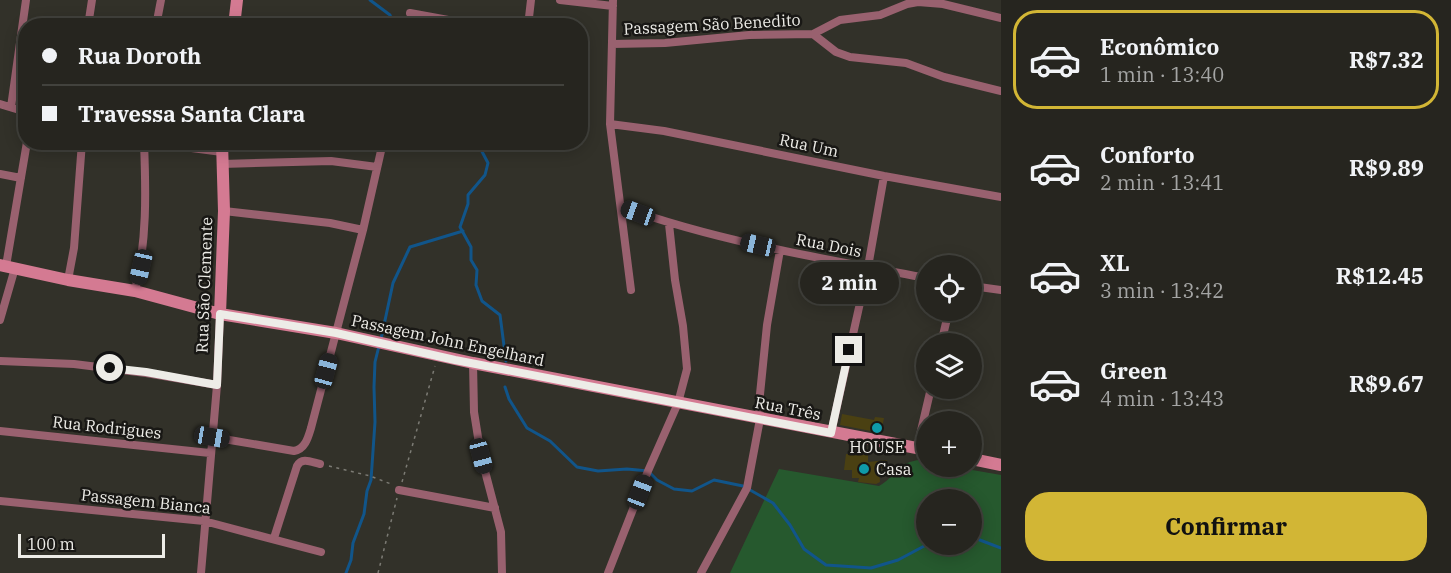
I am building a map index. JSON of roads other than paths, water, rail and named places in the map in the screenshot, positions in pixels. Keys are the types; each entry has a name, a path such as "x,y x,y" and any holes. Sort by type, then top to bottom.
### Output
{"main road":[{"path":"235,18 237,0"},
{"name":"Rua São Clemente","path":"220,314 224,211 222,153"},
{"name":"Passagem John Engelhard","path":"7,266 68,280 135,291 220,314 336,333 437,356 678,403"},
{"name":"Rua Três","path":"678,403 916,448"},
{"path":"982,461 1001,465"}],"street":[{"path":"23,18 26,0"},
{"path":"89,18 92,0"},
{"path":"158,18 161,0"},
{"path":"529,18 531,0"},
{"path":"560,0 613,3 610,124 631,290"},
{"name":"Passagem São Benedito","path":"612,44 665,43 750,35 813,34 840,20 880,15 918,2 943,4 1001,18"},
{"path":"410,13 437,18"},
{"name":"Passagem São Benedito","path":"813,34 836,52 850,57 906,63 944,77 1001,91"},
{"path":"11,107 18,57"},
{"path":"0,104 18,109"},
{"name":"Rua Um","path":"610,124 664,131 884,176 1001,197"},
{"path":"0,320 26,150"},
{"path":"68,280 74,248 81,150"},
{"path":"135,291 141,267 146,212 145,150"},
{"path":"201,150 377,167"},
{"path":"212,437 282,450 299,450 306,444 363,230 381,150"},
{"path":"0,174 21,178"},
{"path":"831,433 868,267 884,176"},
{"name":"Rua Dois","path":"622,207 669,224 780,250 916,276"},
{"path":"224,211 330,223 363,230"},
{"path":"608,573 648,471 678,403 687,369 669,224"},
{"path":"701,573 747,488 760,420 759,404 767,325 780,250"},
{"path":"982,287 1001,290"},
{"name":"Rua São Clemente","path":"201,573 217,385 220,314"},
{"path":"0,361 74,364 146,372 217,385"},
{"path":"473,363 474,412 481,456 501,531 502,573"},
{"name":"Rua Rodrigues","path":"0,431 210,453"},
{"path":"274,538 297,466 304,461 320,464"},
{"path":"400,489 495,508"},
{"name":"Passagem Bianca","path":"0,501 204,520 321,552"}],"waterway":[{"path":"370,0 391,18"},
{"path":"481,150 488,163 485,175 468,195 468,204 460,227 471,247 471,260 477,270 476,285 482,301 500,315 506,361"},
{"path":"381,339 393,283 410,247 463,231"},
{"path":"346,573 351,560 353,543 364,514 371,480 375,422 375,362 379,346"},
{"path":"505,387 509,399 527,428 550,441 577,467 598,471 627,469 648,471 657,480 674,489 692,491 714,480 743,486 773,503 790,525 804,549 826,565 871,568 898,560 916,550"},
{"path":"982,541 1001,548"}],"place":[{"name":"HOUSE","path":"877,428"},
{"name":"Casa","path":"864,469"}]}
